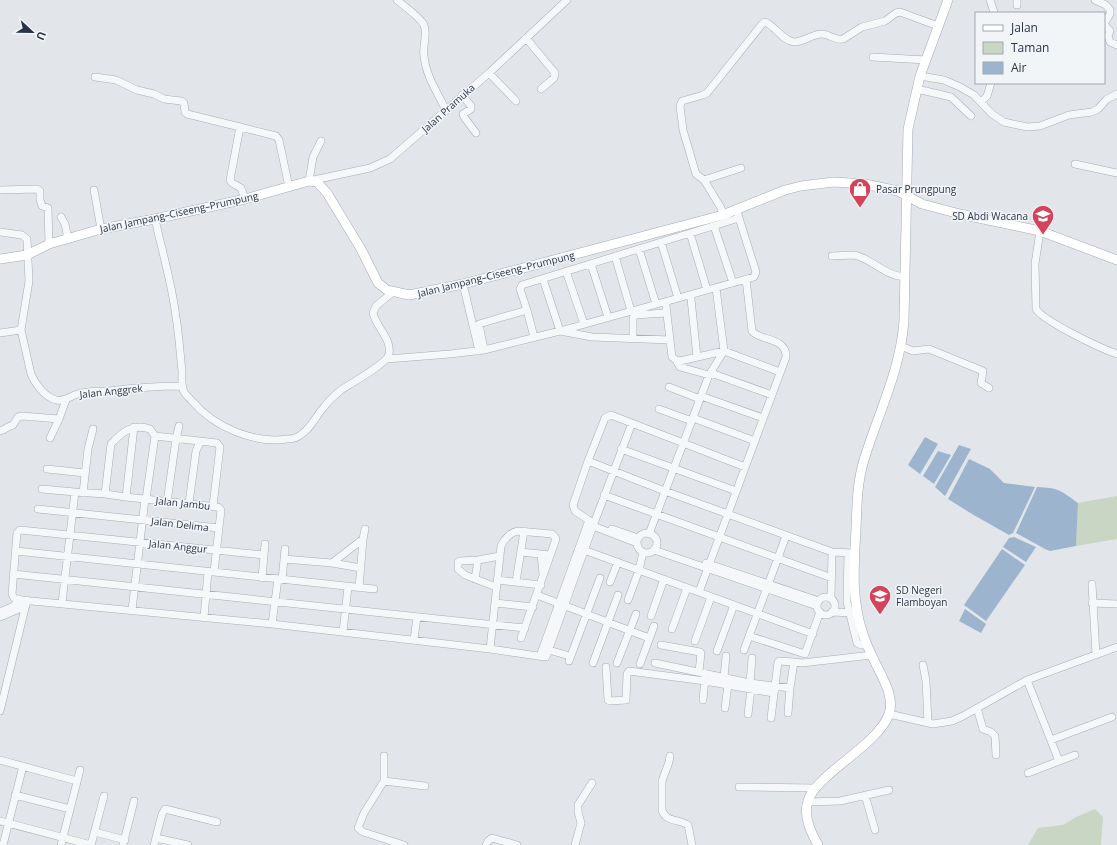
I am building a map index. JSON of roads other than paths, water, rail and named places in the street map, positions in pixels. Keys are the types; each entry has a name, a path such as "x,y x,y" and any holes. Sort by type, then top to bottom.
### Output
{"main road":[{"path":"818,845 807,820 806,812 811,792 873,736 889,714 891,703 888,690 853,613 851,602 854,578 851,553 859,476 901,346 904,320 908,129 920,76 948,0"},
{"name":"Jalan Jampang–Ciseeng–Prumpung","path":"0,259 27,255 49,244 101,229 155,219 244,199 309,181 317,182 322,186 361,250 378,283 387,290 409,295 463,284 723,215 738,214 785,190 801,186 834,182 865,184 898,191 922,204 1040,231 1117,260"}],"street":[{"path":"397,0 424,25 426,39 423,54 425,64 430,79 446,110"},
{"name":"Jalan Pramuka","path":"309,181 370,168 390,159 489,73 567,0"},
{"path":"990,0 994,12"},
{"path":"1095,0 1106,5 1110,10 1110,14 1105,22"},
{"path":"723,215 721,208 704,180 696,174 683,130 680,103 707,93 763,23 765,22 769,24 793,42 819,34 824,34 840,40 862,27 885,21 896,13 900,12 938,26"},
{"path":"1105,25 1110,30 1108,36 1110,42 1117,46"},
{"path":"526,38 555,73 554,78 542,89"},
{"path":"873,57 926,60"},
{"path":"489,73 516,102"},
{"path":"920,76 944,80 955,85 974,95 998,119 1020,126 1040,126 1069,115 1092,112 1098,109 1107,99 1117,94"},
{"path":"95,77 116,80 137,90 154,94 164,99 181,101 184,103 185,112 189,115 276,136 279,140 289,187"},
{"path":"981,102 987,96 991,84"},
{"path":"917,88 951,97 971,116"},
{"path":"462,95 471,106 471,109 463,114 464,117 476,133"},
{"path":"240,128 230,180 232,183 241,188 244,199"},
{"path":"309,181 313,157 321,141"},
{"path":"1075,164 1117,173"},
{"path":"704,180 741,168"},
{"path":"0,190 38,189 40,191 42,206 48,208 49,244"},
{"path":"94,190 101,229"},
{"path":"387,359 482,350 560,331 754,277 756,272 738,214 714,226 520,287 534,337"},
{"path":"61,217 65,224 68,239"},
{"path":"155,219 175,309 182,386 186,395 197,408 220,424 248,436 279,441 294,439 310,427 325,406 342,389 362,378 387,359 390,354 388,342 377,324 373,313 376,306 393,292"},
{"path":"714,226 733,283"},
{"path":"1040,231 1035,264 1036,309 1038,313 1057,326 1117,354"},
{"name":"Jalan Anggrek","path":"0,232 22,235 25,237 27,242 28,292 21,330 34,381 51,398 56,400 66,400 81,393 182,386"},
{"path":"690,233 706,290"},
{"path":"661,242 678,298"},
{"path":"639,249 656,304"},
{"path":"615,256 631,311"},
{"path":"832,256 858,256 884,272 904,277"},
{"path":"591,264 608,317"},
{"path":"566,272 584,324"},
{"path":"543,279 560,331"},
{"path":"699,592 786,357 785,351 776,341 756,335 752,331 746,279"},
{"path":"463,284 482,350"},
{"path":"649,534 658,514 710,374 724,351 716,288"},
{"path":"691,299 697,357"},
{"path":"482,350 479,324 527,310"},
{"path":"633,339 633,318 635,315 666,310 672,357 676,360 678,365 683,368 710,374 772,395"},
{"path":"0,333 21,330"},
{"path":"560,331 592,337 670,340"},
{"path":"901,346 913,351 929,349 983,372 981,383 989,388"},
{"path":"676,360 680,361 724,351 780,372"},
{"path":"669,387 763,418"},
{"path":"50,438 60,419 66,400"},
{"path":"659,409 755,441"},
{"path":"0,431 4,430 8,426 14,425 18,418 22,416 60,419"},
{"path":"638,541 590,522 575,511 573,505 588,461 606,418 611,416 632,423 746,467"},
{"path":"374,589 16,551 12,594 14,598 490,648 546,657 590,522 604,495 612,471 632,423"},
{"path":"168,502 179,426"},
{"path":"126,497 134,427"},
{"path":"105,494 111,444 120,434 134,427 150,429 155,436 136,564 132,610"},
{"path":"83,493 89,443 93,429"},
{"path":"155,436 217,443 220,447 216,507 221,510 216,550 206,595 204,617"},
{"path":"189,503 196,451 200,442"},
{"path":"621,449 736,492"},
{"path":"588,461 666,492 786,536 832,552 851,553"},
{"path":"47,469 85,473"},
{"name":"Jalan Jambu","path":"42,489 105,494 216,507"},
{"path":"62,603 75,492"},
{"path":"604,495 832,578"},
{"name":"Jalan Delima","path":"38,509 219,528"},
{"path":"540,656 584,550 590,522"},
{"path":"359,588 365,529"},
{"name":"Jalan Anggur","path":"16,551 17,533 20,530 264,555"},
{"path":"516,582 524,531"},
{"path":"490,648 502,543 514,532 524,531 554,535 556,539 521,638"},
{"path":"643,552 640,550 638,541 641,535 649,534 655,538 655,548"},
{"path":"744,650 786,536"},
{"path":"332,563 363,539"},
{"path":"262,578 265,544"},
{"path":"643,552 647,553 655,548"},
{"path":"655,548 767,587 819,607 826,615 832,612 853,613"},
{"path":"272,624 285,549"},
{"path":"584,550 813,634"},
{"path":"521,552 550,555"},
{"path":"628,600 639,570 643,552"},
{"path":"832,552 833,600 835,607 832,612"},
{"path":"541,554 543,577"},
{"path":"500,556 478,560 460,561 457,564 458,569 465,575 475,579 497,583 516,582 540,585"},
{"path":"284,559 332,563 361,568"},
{"path":"475,579 478,560"},
{"path":"610,582 618,562"},
{"path":"13,574 525,628"},
{"path":"548,650 568,658 587,614 600,578"},
{"path":"651,616 664,579"},
{"path":"1092,584 1096,654"},
{"path":"343,632 348,587"},
{"path":"672,629 687,588"},
{"path":"537,595 649,638"},
{"path":"593,663 618,595"},
{"path":"695,640 711,597"},
{"path":"749,636 805,654 813,634 819,607 824,597 833,600 851,602"},
{"path":"0,612 14,606 23,599"},
{"path":"0,711 23,614 23,599"},
{"path":"0,617 19,609 23,599"},
{"path":"495,603 532,606"},
{"path":"1092,603 1117,604"},
{"path":"717,651 734,605"},
{"path":"0,621 23,614"},
{"path":"617,662 636,614"},
{"path":"414,640 417,617"},
{"path":"640,664 654,626"},
{"path":"661,645 700,652 703,676 703,700"},
{"path":"889,714 928,723 938,724 952,721 1027,680 1096,654 1117,648"},
{"path":"771,718 779,661 802,663 872,655"},
{"path":"724,677 726,656"},
{"path":"748,714 752,658"},
{"path":"788,713 794,662"},
{"path":"655,663 703,676 728,685 751,686 774,690 790,688"},
{"path":"923,665 926,681 928,723"},
{"path":"606,667 608,700 610,701 626,700 627,674 629,671 724,677 751,686"},
{"path":"1027,680 1059,761"},
{"path":"725,708 728,685"},
{"path":"977,708 983,729 993,733 995,736 996,755"},
{"path":"1051,740 1112,717"},
{"path":"1028,773 1075,754"},
{"path":"384,756 384,781 364,813 358,828 363,832 404,845"},
{"path":"670,756 662,781 662,810 663,814 668,818 688,825 692,845"},
{"path":"0,760 77,781"},
{"path":"3,845 23,766"},
{"path":"62,841 80,770"},
{"path":"384,781 425,786"},
{"path":"575,845 581,823 578,805 592,783"},
{"path":"739,787 815,788"},
{"path":"808,802 840,801 889,790"},
{"path":"15,795 70,809"},
{"path":"864,795 875,830"},
{"path":"0,821 62,841 91,845 104,796"},
{"path":"95,832 124,842 134,801"},
{"path":"188,845 155,842 162,814 165,809 217,822"},
{"path":"486,845 492,838 517,845"}],"water":[{"path":"925,437 938,444 920,474 908,465"},
{"path":"959,445 971,449 945,496 935,487"},
{"path":"938,451 951,455 934,484 923,476"},
{"path":"969,459 990,469 1004,483 1035,487 1013,533 1009,535 948,499"},
{"path":"1037,487 1059,490 1078,503 1076,546 1050,551 1016,533"},
{"path":"1014,537 1036,547 1026,562 1003,547 1009,538"},
{"path":"1002,549 1025,565 986,621 964,605"},
{"path":"965,609 986,624 981,633 959,621"}],"place":[{"name":"Pasar Prungpung","path":"860,208"},
{"name":"SD Abdi Wacana","path":"1043,236"},
{"name":"SD Negeri Flamboyan","path":"880,616"}]}
